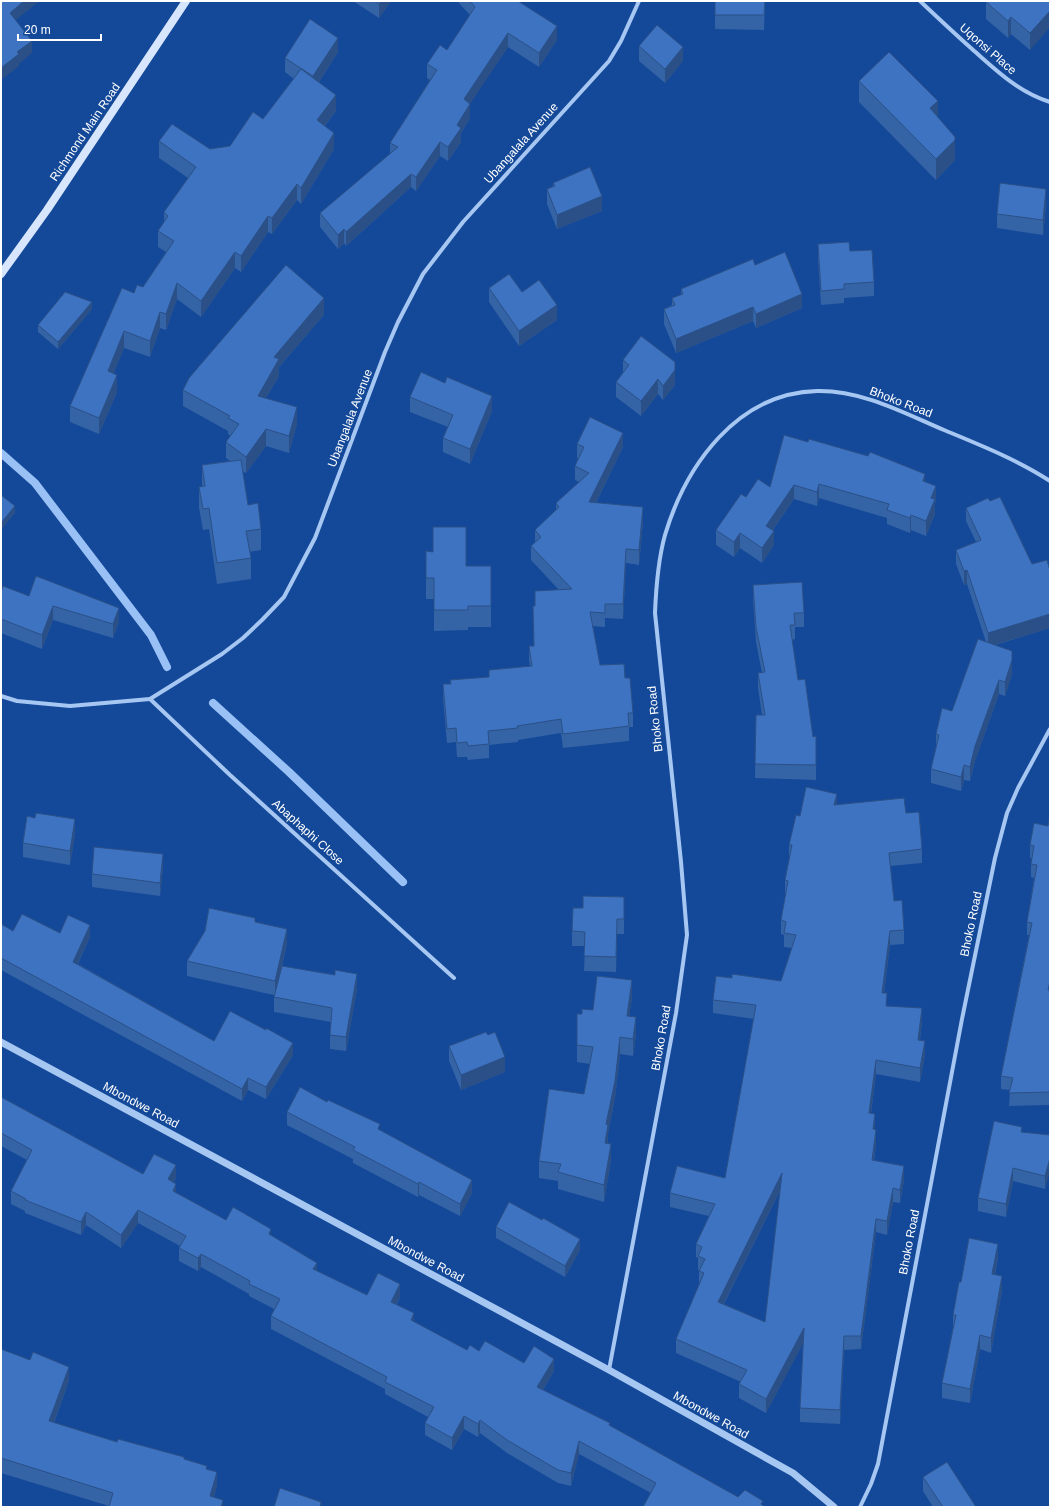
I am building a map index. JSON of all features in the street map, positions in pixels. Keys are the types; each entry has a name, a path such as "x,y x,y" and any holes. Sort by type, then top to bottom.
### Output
{"main road":[{"name":"Richmond Main Road","path":"1,274 47,210 186,1"}],"street":[{"name":"Ubangalala Avenue","path":"1,696 17,701 70,706 150,699 222,654 243,638 284,597 315,538 385,352 398,322 423,274 463,222 609,61 621,41 639,1"},
{"name":"Uqonsi Place","path":"920,1 1012,83 1033,96 1050,102"},
{"name":"Bhoko Road","path":"609,1370 676,1013 687,935 681,862 655,613 657,587 665,537 684,487 696,468 714,445 732,425 752,409 769,402 817,391 858,397 884,404 1004,456 1034,471 1050,482"},
{"name":"Abaphaphi Close","path":"150,699 230,775 412,938 454,978"},
{"name":"Bhoko Road","path":"860,1507 871,1484 878,1464 960,1027 995,858 1008,813 1018,788 1050,730"},
{"name":"Mbondwe Road","path":"1,1042 609,1370 793,1474 834,1507"}],"building":[{"path":"1,1 24,1 10,13 32,41 17,52 19,54 1,68"},
{"path":"470,1 518,1 557,26 539,53 508,33 464,99 470,104 457,125 461,128 448,147 440,142 416,177 411,174 346,232 344,229 338,235 320,213 398,147 390,143 437,70 427,64 440,45 447,50 475,7"},
{"path":"715,1 765,1 764,15 715,15"},
{"path":"1050,1 1050,11 1030,33 1011,17 1008,21 986,2"},
{"path":"310,19 338,38 313,76 285,58"},
{"path":"657,25 683,47 665,69 639,46"},
{"path":"889,52 938,101 930,108 955,137 955,140 936,159 859,81"},
{"path":"301,69 336,95 317,120 334,133 301,188 297,184 272,218 268,216 241,256 235,252 201,301 177,283 166,314 160,312 150,341 124,331 108,371 117,375 99,418 70,406 122,288 134,293 137,285 143,287 174,241 158,231 168,216 164,212 196,167 159,141 172,124 210,149 230,146 253,112 263,119"},
{"path":"590,167 602,196 557,215 547,189 555,186 553,183"},
{"path":"1000,183 1046,189 1043,220 997,214"},
{"path":"849,242 850,251 872,250 874,282 844,284 844,289 821,291 818,244"},
{"path":"785,252 802,294 756,314 753,307 676,339 664,309 675,305 672,298 683,294 681,289 753,259 755,265"},
{"path":"286,265 324,298 274,357 279,359 258,396 297,407 289,436 266,429 246,457 226,442 239,424 228,418 230,416 183,390 189,378"},
{"path":"509,274 522,292 539,280 557,305 519,331 489,288"},
{"path":"65,292 92,302 58,342 38,325"},
{"path":"641,336 675,362 675,370 663,386 658,379 641,401 616,382 629,365 623,360"},
{"path":"421,372 445,383 447,377 492,396 470,449 443,438 453,415 410,397"},
{"path":"590,417 623,433 589,502 643,507 639,550 626,549 623,604 605,604 605,613 590,612 600,665 624,664 625,678 630,678 633,713 628,713 629,726 563,734 561,719 517,726 518,728 488,731 489,744 468,746 467,742 457,743 456,728 447,729 443,684 451,684 450,680 489,677 489,670 532,666 529,646 534,646 533,606 535,606 535,591 572,589 531,546 541,537 535,530 559,507 556,503 589,473 575,466 584,447 577,444"},
{"path":"784,435 808,442 809,439 868,456 870,452 925,474 923,481 936,486 931,498 935,499 926,521 911,515 910,518 887,510 889,504 819,484 817,492 794,485 766,526 774,531 762,548 740,533 734,542 716,530 741,494 746,497 758,479 770,487"},
{"path":"241,460 248,505 258,503 261,529 246,531 251,558 217,563 209,508 203,509 199,487 205,486 202,465"},
{"path":"1,495 15,506 1,523"},
{"path":"1000,497 1032,564 1047,560 1050,571 1050,614 988,633 967,570 964,571 956,550 981,540 966,508 988,498 990,501"},
{"path":"433,527 466,527 466,566 491,566 491,606 468,606 468,610 434,610 434,578 426,578 426,551 433,552"},
{"path":"36,576 119,608 113,624 53,606 42,635 1,619 1,592 3,586 29,596"},
{"path":"802,582 804,613 794,613 795,625 790,625 798,680 805,679 813,737 816,736 816,765 755,764 756,715 765,715 758,673 765,672 756,627 753,585"},
{"path":"978,639 1012,651 1012,660 1005,682 999,680 975,746 970,767 964,765 961,777 931,769 939,735 936,734 942,708 952,711"},
{"path":"806,787 837,794 834,805 904,798 906,813 919,812 922,849 889,853 894,901 902,900 904,930 890,931 882,993 887,993 886,1006 922,1008 918,1040 925,1041 920,1068 876,1060 869,1113 875,1114 873,1129 876,1130 872,1160 904,1166 900,1190 893,1188 887,1221 876,1219 861,1336 844,1336 840,1410 800,1408 804,1328 766,1399 739,1384 747,1370 676,1339 704,1273 699,1271 705,1259 698,1256 702,1247 696,1244 715,1204 670,1193 677,1166 725,1178 756,1005 713,1000 716,976 732,978 732,974 781,981 796,935 784,933 786,922 781,920 788,881 785,880 792,845 789,845 796,815 800,816","holes":["782,1173 765,1322 718,1302"]},
{"path":"36,813 75,819 70,851 23,843 27,816 35,818"},
{"path":"1050,813 1050,981 1048,990 1050,990 1050,1092 1009,1093 1013,1078 1001,1076 1032,923 1027,922 1037,865 1031,864 1034,846 1030,845 1034,823 1048,826"},
{"path":"94,847 163,854 160,883 92,874"},
{"path":"583,896 624,897 624,919 617,919 616,957 584,956 585,932 572,931 573,908 583,908"},
{"path":"209,908 255,918 255,922 287,929 275,981 187,961 205,931"},
{"path":"22,914 60,933 68,915 90,925 73,962 214,1041 230,1011 293,1043 266,1087 248,1078 242,1089 1,958 1,924 13,931"},
{"path":"282,966 335,975 335,970 357,974 346,1037 330,1035 332,1008 274,997"},
{"path":"597,976 632,980 627,1016 636,1017 633,1039 620,1037 615,1081 606,1124 608,1125 605,1143 611,1144 604,1185 558,1172 561,1164 539,1161 549,1089 584,1094 593,1047 577,1045 577,1014 582,1014 582,1009 593,1010"},
{"path":"486,1032 488,1035 495,1032 505,1057 461,1075 449,1046"},
{"path":"300,1087 327,1102 328,1100 380,1124 378,1129 472,1180 460,1204 353,1150 355,1147 287,1112"},
{"path":"1,1097 143,1174 154,1154 176,1165 168,1179 176,1184 173,1191 226,1220 233,1207 271,1229 269,1234 317,1263 313,1269 367,1295 378,1273 400,1284 391,1302 414,1313 411,1320 467,1350 470,1345 479,1351 485,1341 524,1363 534,1346 554,1359 537,1387 610,1423 609,1425 738,1497 745,1490 763,1501 761,1504 765,1507 643,1507 656,1483 579,1441 571,1473 558,1470 507,1440 480,1420 478,1424 464,1416 452,1438 425,1423 434,1407 385,1382 387,1377 271,1316 280,1299 249,1284 250,1281 201,1254 198,1258 179,1248 186,1236 138,1210 121,1235 86,1212 81,1222 25,1200 26,1199 11,1191 32,1150 1,1133"},
{"path":"994,1121 1022,1127 1021,1132 1050,1135 1050,1158 1045,1176 1013,1168 1006,1204 978,1198"},
{"path":"509,1202 542,1220 543,1218 580,1239 565,1266 496,1227"},
{"path":"969,1238 998,1244 992,1274 1002,1276 991,1338 980,1335 970,1389 942,1383 956,1315 953,1315 959,1282 961,1282"},
{"path":"1,1349 30,1360 33,1352 69,1367 49,1421 117,1442 118,1439 184,1457 184,1459 207,1466 206,1469 217,1472 210,1496 223,1500 221,1507 109,1507 113,1493 1,1458"},
{"path":"947,1462 976,1507 943,1507 923,1477"},
{"path":"280,1488 321,1502 320,1507 274,1507"}],"waterway":[{"path":"1,453 35,483 151,635 167,667"},
{"path":"213,703 289,772 403,882"}]}
